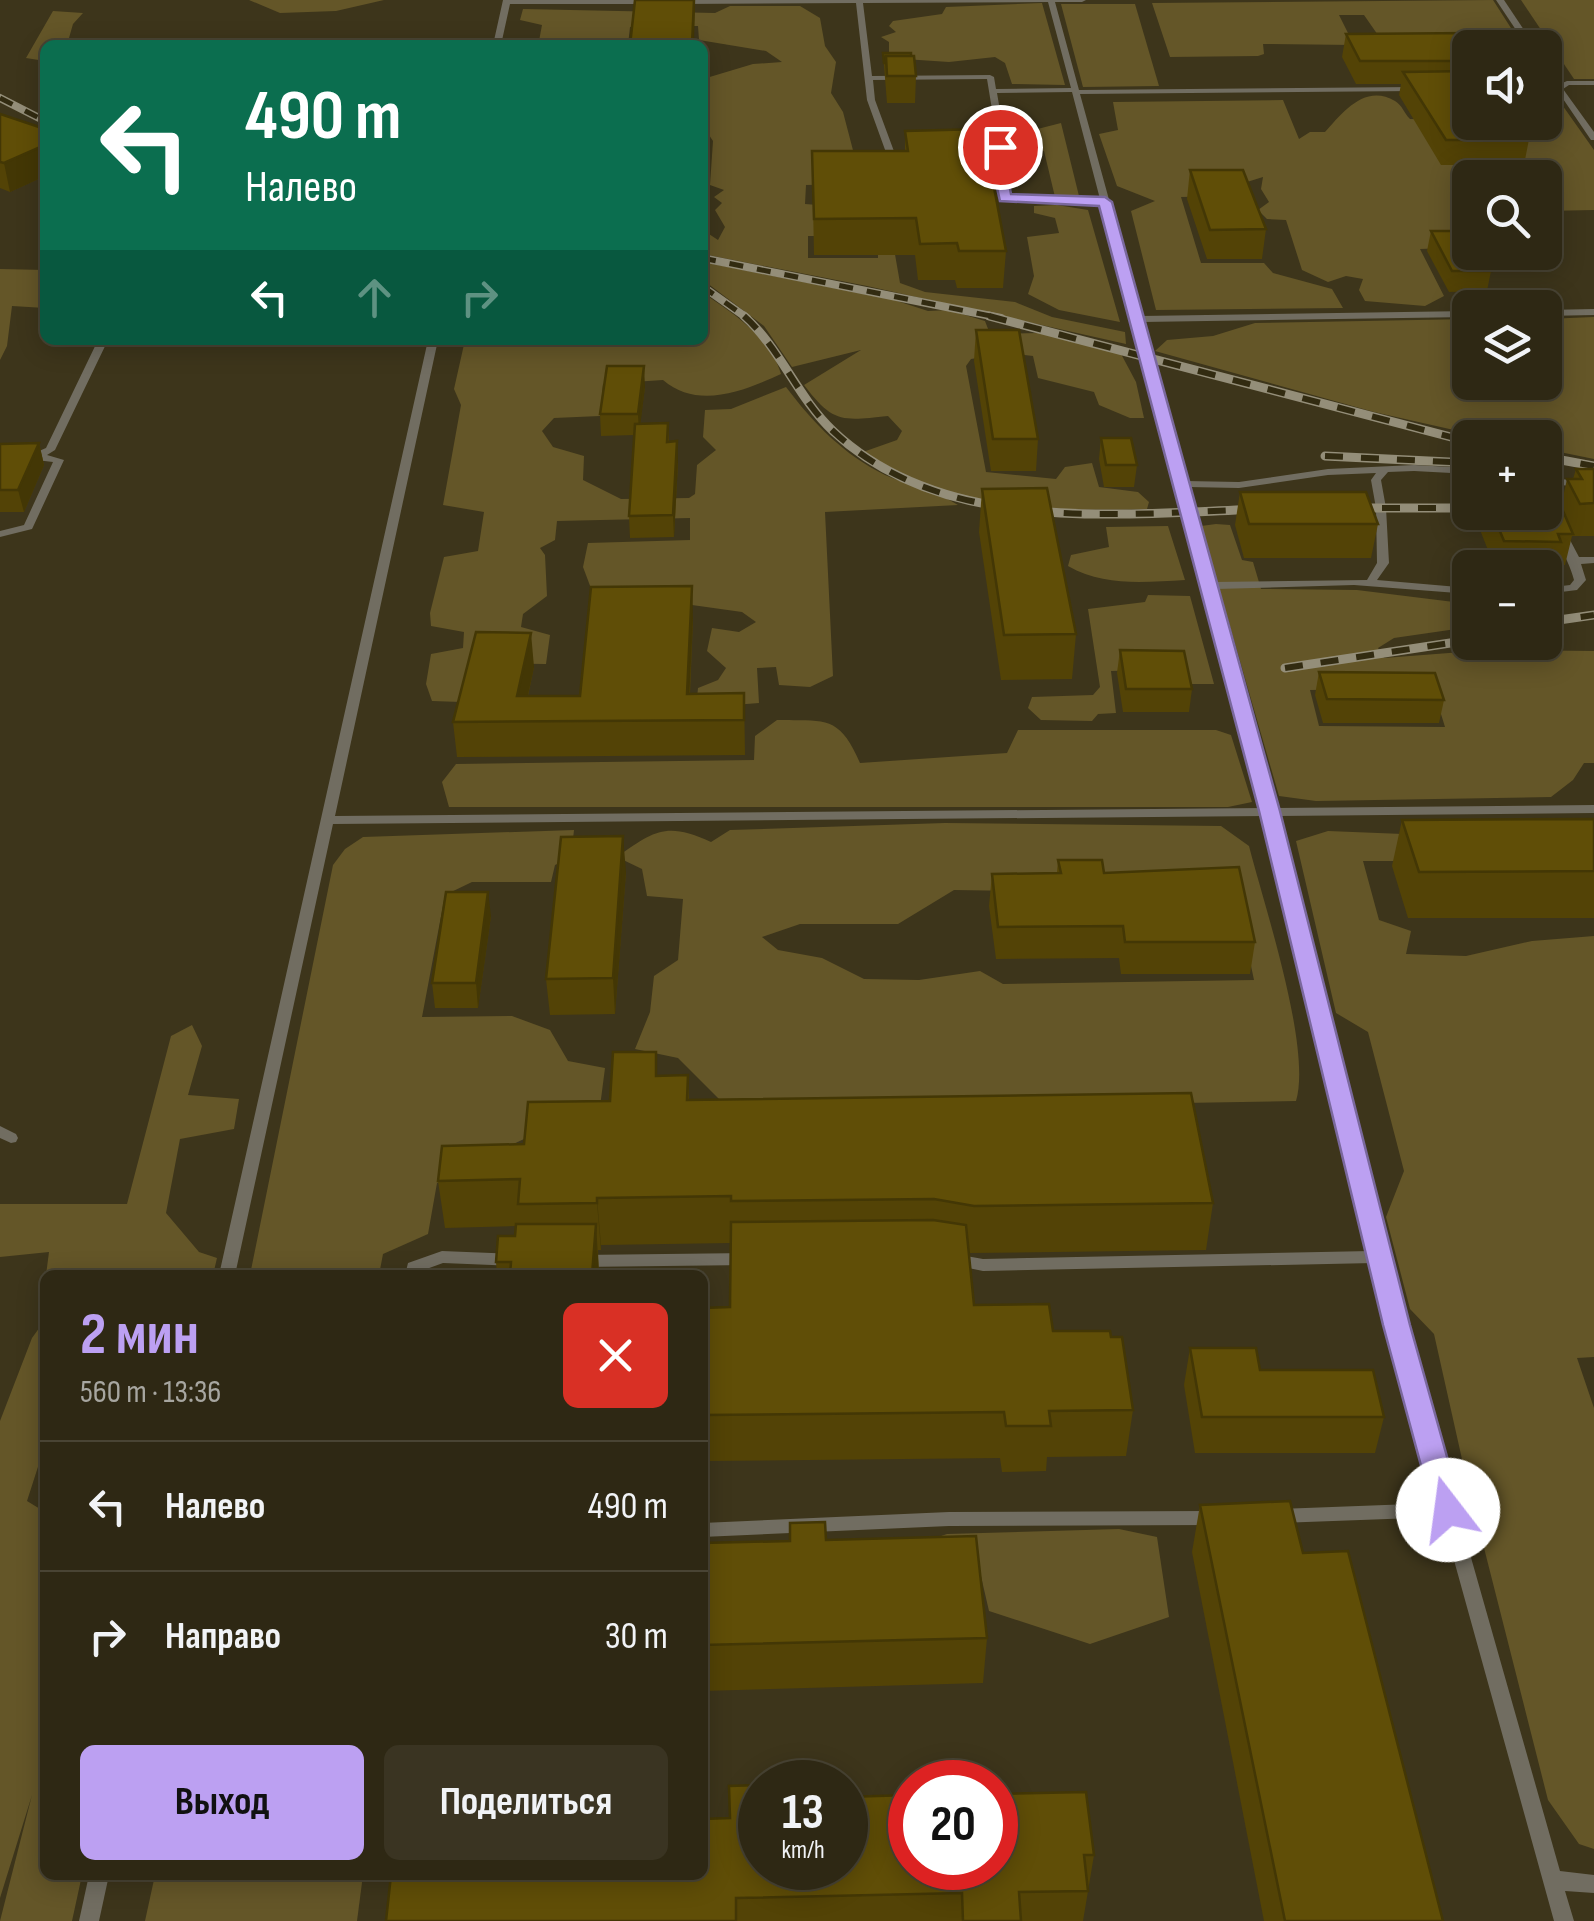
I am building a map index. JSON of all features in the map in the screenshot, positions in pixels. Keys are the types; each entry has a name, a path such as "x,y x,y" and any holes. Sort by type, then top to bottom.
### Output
{"lane":[{"path":"1051,0 1270,811 1380,1257 1564,1921"},
{"path":"498,40 507,1 1082,0"},
{"path":"1500,0 1520,30"},
{"path":"859,2 871,100 892,156 919,158"},
{"path":"868,78 990,77 1005,198 1105,202"},
{"path":"1562,86 1594,82"},
{"path":"993,91 1430,89"},
{"path":"1562,94 1594,138"},
{"path":"958,158 997,157"},
{"path":"1562,313 1594,312"},
{"path":"1136,318 1452,314"},
{"path":"34,457 50,450 101,345"},
{"path":"228,1270 433,345"},
{"path":"0,458 58,460 28,527 0,534"},
{"path":"1370,582 1383,563 1376,480 1384,470"},
{"path":"1181,484 1239,485 1328,472 1452,471"},
{"path":"1562,482 1594,486"},
{"path":"1559,530 1580,580 1573,588 1562,589"},
{"path":"1575,561 1594,560"},
{"path":"1208,586 1370,582 1452,591"},
{"path":"329,820 1594,809"},
{"path":"931,1256 983,1265 1380,1257"},
{"path":"414,1270 442,1257 532,1261"},
{"path":"552,1261 772,1258"},
{"path":"1269,1516 1448,1510"},
{"path":"708,1530 949,1519 1229,1518"},
{"path":"89,1921 97,1880"},
{"path":"1553,1880 1594,1884"}],"shaded area":[{"path":"249,0 384,0 336,11 280,13"},
{"path":"1493,0 1512,30 1452,30 1452,39 1380,38 1364,15 1339,15 1354,45 1263,44 1264,54 1258,56 1170,57 1152,3"},
{"path":"1521,0 1594,0 1594,79 1574,79 1562,61 1562,30 1541,30"},
{"path":"1042,3 1065,85 1012,84 1005,63 995,57 949,62 889,58 889,42 881,37 896,32 889,26 893,21 942,14 946,7"},
{"path":"1061,4 1135,4 1159,86 1083,87"},
{"path":"730,6 800,6 820,18 825,46 836,62 831,93 843,112 860,177 846,184 806,185 805,204 818,205 820,236 808,236 808,258 878,258 878,243 893,243 900,283 925,292 1015,302 1052,317 1125,332 1126,344 708,255 708,233 718,240 725,227 715,210 722,203 714,197 724,190 710,185 713,141 708,134 708,78 753,64 782,62 766,51 699,40 698,26 630,27 629,40 539,40 542,25 520,20 523,9 715,13"},
{"path":"53,11 83,13 73,24 68,40 40,40 40,60 26,58"},
{"path":"1374,96 1395,101 1410,119 1452,120 1452,140 1562,140 1562,105 1594,150 1594,210 1562,211 1562,160 1452,160 1452,248 1420,249 1444,296 1425,306 1365,301 1359,290 1363,279 1346,276 1328,282 1302,270 1286,220 1267,219 1258,210 1269,202 1261,189 1263,177 1234,186 1235,196 1181,197 1201,263 1264,263 1273,273 1332,289 1343,308 1156,310 1131,211 1155,201 1117,186 1099,134 1118,130 1113,102 1283,100 1299,139 1310,132 1325,132 1355,103"},
{"path":"1061,123 1079,196 1055,197 1044,151 1014,142 1018,134"},
{"path":"1034,206 1088,210 1120,322 1059,310 1028,294 1034,276 1027,237 1059,233 1055,218 1034,213"},
{"path":"708,263 894,300 928,311 949,310 985,321 990,334 1039,333 1120,352 1136,382 1144,418 1130,418 1099,405 1094,392 1038,378 1033,356 1007,353 971,359 966,366 986,472 1056,479 1065,467 1092,463 1099,487 1138,492 1149,502 1147,509 1050,509 1000,504 908,476 863,452 897,440 902,431 888,416 839,417 823,407 804,385 861,350 792,367 764,326 708,284"},
{"path":"0,269 40,270 40,308 12,306 7,346 0,360"},
{"path":"708,297 759,337 781,374 737,391 706,396 677,389 663,380 603,384 600,416 554,418 542,431 553,447 584,456 583,480 621,499 689,498 695,494 697,465 716,450 703,437 705,410 731,409 786,387 819,426 856,458 885,475 958,505 825,512 833,676 810,687 779,685 776,667 757,668 759,703 696,708 698,688 718,680 726,668 707,651 712,628 739,632 756,622 742,612 592,591 583,567 588,543 690,540 690,518 557,521 555,540 540,548 545,555 547,596 523,614 521,627 550,635 546,664 471,663 461,702 432,701 426,684 431,654 463,648 464,632 431,626 430,613 444,557 478,551 484,512 443,505 461,405 454,389 464,345 708,345"},
{"path":"1594,317 1594,459 1562,452 1562,420 1452,420 1452,430 1155,351 1167,340 1213,336 1255,323 1452,319 1452,400 1562,400 1562,318"},
{"path":"1230,525 1242,560 1253,562 1261,589 1357,590 1452,602 1452,630 1394,638 1378,648 1384,658 1452,653 1452,660 1562,660 1562,651 1594,651 1594,763 1584,763 1573,780 1551,797 1316,801 1279,796 1201,526","holes":["1433,688 1445,727 1319,726 1310,690"]},
{"path":"1168,526 1185,580 1111,580 1068,566 1071,555 1109,547 1106,527"},
{"path":"1148,595 1190,596 1214,684 1191,684 1184,669 1111,671 1116,713 1098,714 1092,721 1041,720 1028,708 1032,697 1093,695 1100,687 1088,609 1145,602"},
{"path":"777,720 819,721 837,728 860,763 1007,753 1018,730 1216,730 1231,735 1252,802 1228,807 449,807 442,782 456,764 754,760 755,736"},
{"path":"945,823 1221,826 1249,846 1275,939 1298,1047 1296,1101 756,1110 719,1099 678,1058 635,1049 650,1012 654,976 678,960 683,899 647,896 642,869 617,857 662,832 683,832 711,842 730,830","holes":["954,890 1236,894 1254,980 1003,984 980,971 919,980 864,979 822,958 778,950 762,937 800,924 898,924"]},
{"path":"574,830 571,858 555,865 551,882 472,882 445,895 422,1017 512,1016 550,1030 568,1061 605,1068 597,1130 539,1132 505,1148 480,1168 437,1183 428,1234 383,1254 380,1270 251,1270 333,865 345,849 363,837"},
{"path":"1328,831 1403,834 1421,861 1363,861 1379,920 1411,931 1406,954 1466,956 1532,941 1594,936 1594,1357 1577,1358 1594,1408 1594,1849 1579,1844 1548,1800 1434,1334 1410,1309 1386,1217 1404,1171 1368,1032 1336,1013 1296,841"},
{"path":"192,1025 202,1046 188,1095 239,1099 234,1129 180,1139 166,1213 199,1252 217,1258 214,1270 47,1270 49,1252 0,1257 0,1204 127,1204 171,1036"},
{"path":"40,1327 40,1461 27,1501 40,1509 40,1880 81,1880 72,1921 0,1921 32,1795 0,1898 0,1421 32,1338"},
{"path":"1119,1529 1157,1537 1169,1617 1090,1644 989,1611 980,1572 920,1570 917,1544 947,1534"},
{"path":"154,1880 362,1880 357,1921 145,1921"}],"building":[{"path":"635,0 694,0 692,40 631,40"},
{"path":"1452,33 1452,61 1360,61 1346,34"},
{"path":"883,53 911,56 886,56 884,63"},
{"path":"886,56 914,56 916,76 887,76"},
{"path":"1452,71 1452,140 1446,140 1403,72"},
{"path":"0,114 40,127 40,147 0,162"},
{"path":"983,129 1006,251 959,251 957,243 920,244 916,218 814,219 812,151 908,151 905,131"},
{"path":"1190,170 1243,170 1266,229 1210,230"},
{"path":"1431,231 1452,231 1452,270 1491,271 1452,271"},
{"path":"976,330 1019,330 1038,439 993,439"},
{"path":"607,366 644,366 638,414 600,414"},
{"path":"668,423 667,442 677,441 673,515 629,516 635,424"},
{"path":"1101,438 1131,438 1137,465 1106,465"},
{"path":"39,443 18,490 0,490 0,444"},
{"path":"1576,469 1594,469 1594,503 1580,504 1567,479 1582,479"},
{"path":"1047,488 1076,634 1004,635 982,489"},
{"path":"1240,492 1366,492 1378,524 1249,524"},
{"path":"1562,509 1573,534 1558,534 1561,542 1504,541 1499,530 1562,530"},
{"path":"692,586 687,694 744,693 744,720 453,722 476,632 531,633 517,696 580,696 591,587"},
{"path":"1120,650 1184,651 1192,689 1126,689"},
{"path":"1319,672 1435,673 1444,700 1327,699"},
{"path":"1594,819 1594,871 1419,872 1402,820"},
{"path":"623,836 613,978 546,979 561,837"},
{"path":"1058,860 1102,860 1104,873 1239,867 1255,942 1125,942 1123,926 998,927 992,874 1061,873"},
{"path":"446,892 488,892 476,983 432,983"},
{"path":"613,1052 656,1052 656,1076 688,1075 687,1100 1191,1093 1213,1203 974,1206 934,1199 731,1201 731,1196 597,1198 597,1203 518,1204 520,1179 438,1181 442,1146 524,1144 528,1102 610,1101"},
{"path":"933,1220 966,1225 974,1305 1049,1304 1053,1331 1110,1331 1111,1337 1122,1337 1133,1410 1049,1411 1051,1426 1006,1426 1004,1412 708,1415 708,1308 730,1307 731,1222"},
{"path":"516,1224 596,1224 592,1270 510,1270 511,1262 496,1262 498,1236 515,1236"},
{"path":"1190,1348 1256,1348 1260,1370 1373,1370 1384,1417 1202,1417"},
{"path":"1290,1501 1303,1553 1348,1551 1443,1921 1285,1921 1200,1505"},
{"path":"825,1522 826,1540 976,1536 987,1638 708,1645 708,1543 790,1541 790,1523"},
{"path":"729,1786 738,1786 738,1890 868,1890 868,1796 888,1796 888,1890 1018,1890 1018,1793 1086,1792 1094,1855 1084,1855 1088,1891 1019,1892 1021,1921 963,1921 962,1893 736,1898 736,1921 386,1921 390,1880 708,1880 708,1819 730,1818"}],"railway":[{"path":"0,98 40,118"},
{"path":"708,259 1001,318"},
{"path":"708,290 747,318"},
{"path":"744,316 833,431 878,465 928,488 982,503 1038,511 1096,514 1266,509"},
{"path":"989,316 1452,437"},
{"path":"1325,456 1452,462"},
{"path":"1562,460 1594,466"},
{"path":"1346,508 1452,508"},
{"path":"1562,620 1594,615"},
{"path":"1285,668 1452,643"}],"route":[{"path":"1000,147 997,157 1005,198 1105,202 1270,811 1397,1325 1448,1510"}]}
